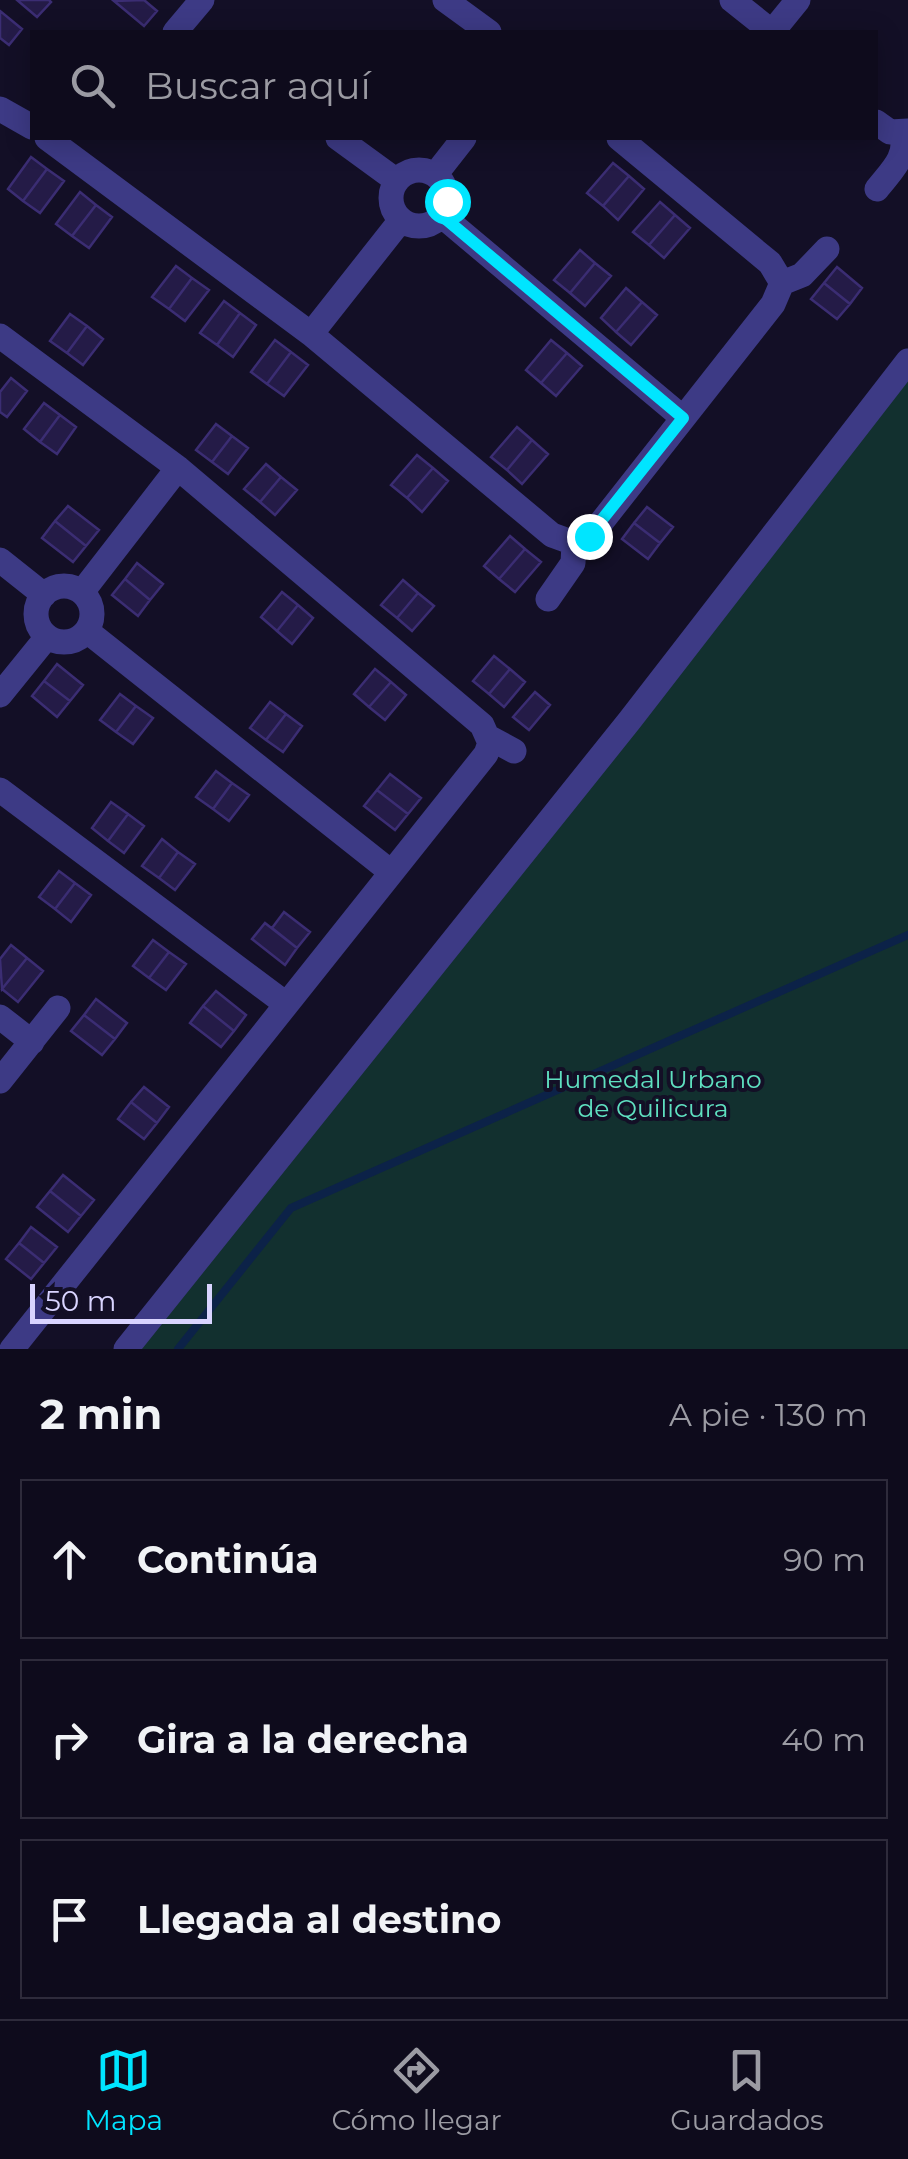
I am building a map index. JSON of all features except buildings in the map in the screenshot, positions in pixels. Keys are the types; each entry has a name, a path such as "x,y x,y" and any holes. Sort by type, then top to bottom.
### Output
{"street":[{"path":"184,29 202,0"},
{"path":"445,0 486,30"},
{"path":"732,0 770,30"},
{"path":"774,30 798,0"},
{"path":"0,110 30,126"},
{"path":"877,189 902,158 906,144 905,132 890,132 878,123"},
{"path":"54,140 80,147 552,535 574,543"},
{"path":"341,140 396,181"},
{"path":"434,175 462,140"},
{"path":"622,140 770,263 782,283"},
{"path":"414,170 434,175 447,194 441,215 422,226 401,220 391,201 396,181 414,170"},
{"path":"441,215 683,418"},
{"path":"311,334 401,220"},
{"path":"574,543 596,529 774,304 782,283 802,275 827,249"},
{"path":"0,336 178,468 482,725 490,738 514,752"},
{"path":"126,1349 618,736 908,361"},
{"path":"82,592 178,468"},
{"path":"548,599 573,563 574,543"},
{"path":"0,560 44,594"},
{"path":"66,586 82,592 92,610 87,630 68,642 47,637 36,616 44,594 66,586"},
{"path":"87,630 391,872"},
{"path":"0,694 47,637"},
{"path":"12,1349 486,754 490,738"},
{"path":"0,790 286,1004"},
{"path":"0,1081 58,1008"},
{"path":"0,1017 32,1042"}],"green space":[{"name":"Humedal Urbano de Quilicura","path":"908,362 908,1349 122,1349"}],"waterway":[{"path":"178,1349 291,1208 908,935"}],"route":[{"path":"447,201 441,215 683,418 589,536"}]}
